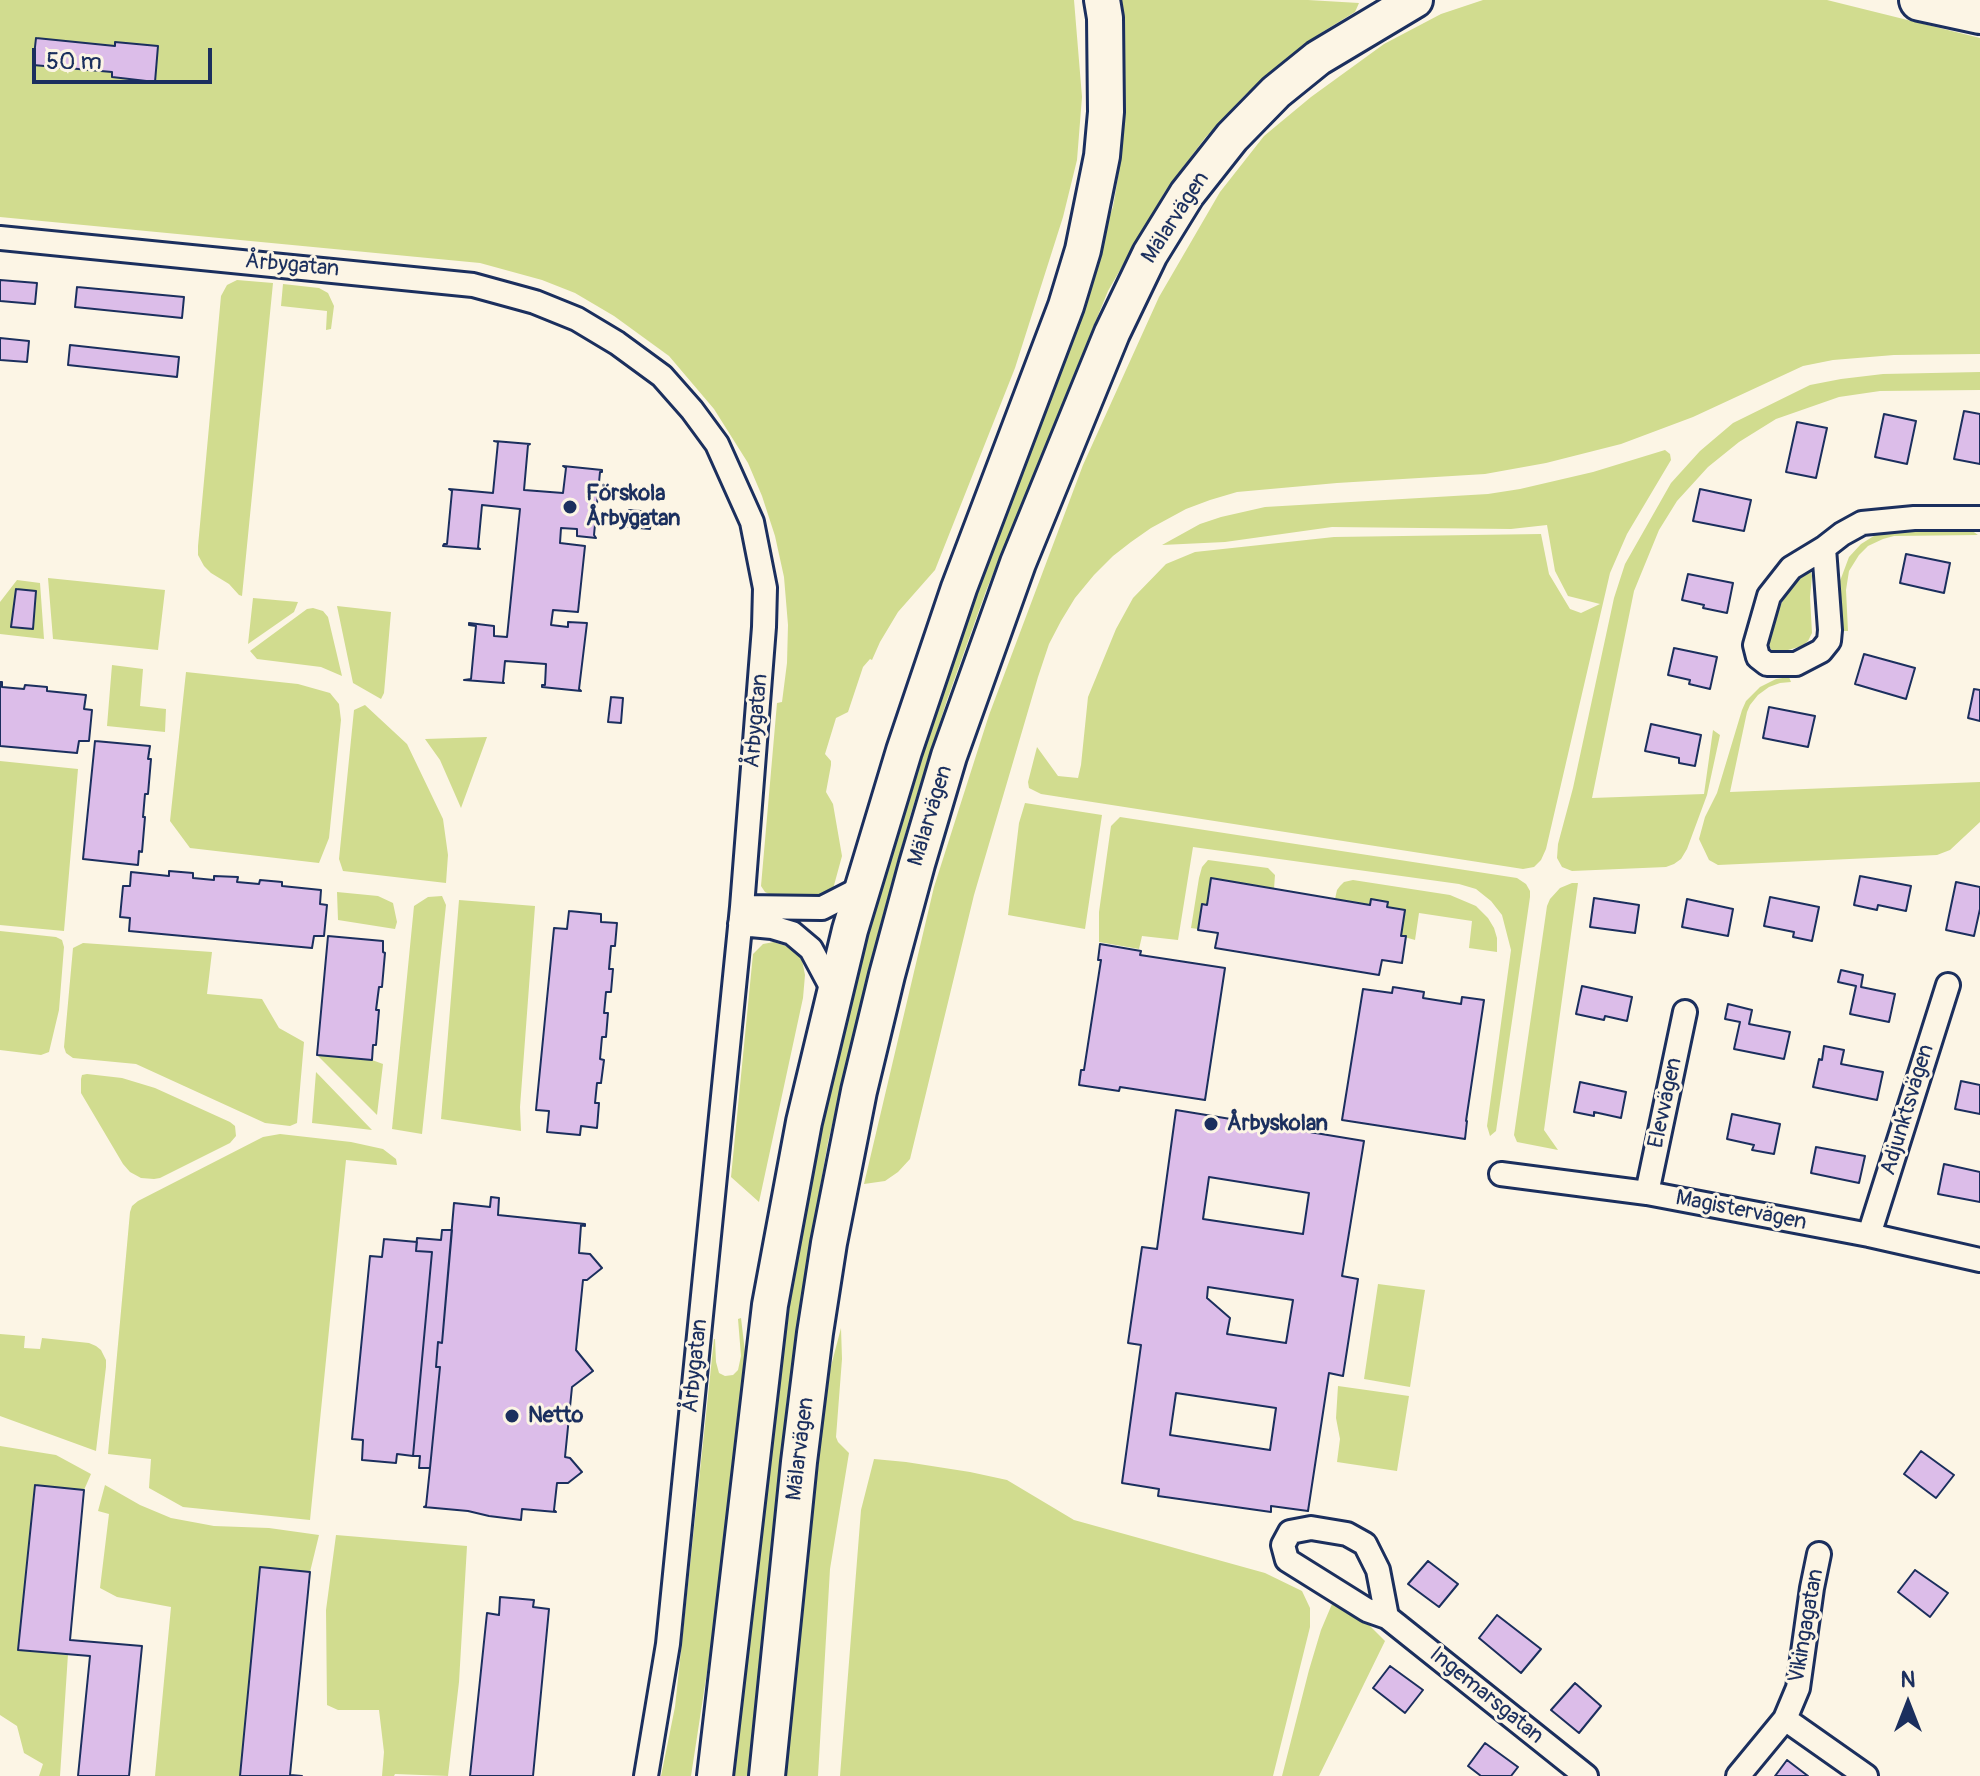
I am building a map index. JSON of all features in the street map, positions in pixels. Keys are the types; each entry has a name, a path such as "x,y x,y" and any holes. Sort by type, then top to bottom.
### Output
{"highway":[{"path":"1920,0 1980,13"}],"main road":[{"name":"Mälarvägen","path":"715,1776 770,1305 796,1159 850,930 904,751 959,588 1066,306 1083,250 1102,156 1106,112 1102,0"},
{"name":"Mälarvägen","path":"767,1776 815,1333 859,1091 887,975 949,756 1018,563 1112,333 1150,254 1187,194 1232,137 1276,92 1318,58 1415,0"}],"street":[{"name":"Årbygatan","path":"0,238 473,285 535,302 577,319 662,376 717,444 752,522 765,588 764,627 741,915 668,1644 646,1776"},
{"path":"1824,548 1829,641 1821,651 1796,664 1767,664 1758,657 1755,645 1769,596 1791,568 1862,523 1914,518 1980,518"},
{"path":"741,915 822,908 863,887"},
{"path":"741,915 792,933 811,949 835,994"},
{"name":"Adjunktsvägen","path":"1869,1235 1948,985"},
{"name":"Elevvägen","path":"1647,1193 1685,1012"},
{"name":"Magistervägen","path":"1501,1174 1647,1193 1869,1235 1980,1260"},
{"name":"Ingemarsgatan","path":"1387,1617 1378,1570 1365,1544 1347,1534 1311,1528 1290,1532 1283,1545 1287,1560 1367,1610 1387,1617 1586,1776"},
{"name":"Vikingagatan","path":"1738,1776 1785,1719 1798,1688 1819,1554"},
{"path":"1785,1719 1866,1776"}],"green space":[{"path":"0,0 1074,0 1082,97 1077,160 1063,217 1015,368 935,570 898,612 872,660 863,667 848,712 836,718 825,754 831,761 826,792 833,804 842,856 833,889 826,897 773,896 761,886 777,703 782,702 787,663 784,577 775,536 748,463 714,409 669,356 614,316 575,293 542,280 480,263 0,217"},
{"path":"1121,0 1359,3 1355,12 1288,57 1244,96 1205,138 1166,190 1108,291 986,591 947,700 881,922 828,1142 787,1399 750,1776 731,1776 783,1327 817,1140 869,916 941,680 992,539 1073,334 1094,258 1113,207 1124,113"},
{"path":"1483,0 1827,0 1980,38 1980,354 1894,355 1803,366 1693,417 1621,444 1485,474 1237,492 1186,509 1131,542 1094,575 1075,598 1049,644 974,895 910,1159 885,1181 864,1184 934,887 989,715 1083,465 1159,297 1220,192 1264,136 1384,44 1441,14"},
{"path":"237,280 273,283 242,596 211,573 198,555 221,296 227,285"},
{"path":"283,284 319,288 328,293 334,306 331,329 326,330 327,311 281,306"},
{"path":"1980,372 1980,390 1880,391 1839,397 1776,419 1739,442 1708,467 1677,501 1659,530 1634,591 1592,798 1704,794 1713,730 1720,735 1707,795 1687,849 1674,864 1666,867 1572,871 1562,867 1557,858 1558,844 1614,598 1625,564 1671,483 1700,451 1733,423 1810,385 1883,374"},
{"path":"1665,450 1671,460 1627,534 1610,573 1546,849 1534,867 1523,869 1041,794 1029,788 1037,747 1058,776 1078,778 1088,697 1116,629 1133,598 1166,564 1195,552 1334,537 1541,534 1549,574 1570,609 1581,613 1600,604 1568,596 1555,571 1547,525 1511,529 1332,527 1225,542 1162,545 1200,524 1265,507 1488,494 1520,489 1593,472"},
{"path":"1971,530 1978,535 1894,536 1868,546 1849,571 1846,590 1848,631 1843,631 1840,581 1849,557 1861,544 1886,532"},
{"path":"1810,570 1812,633 1802,646 1773,651 1768,637 1778,609 1791,587"},
{"path":"48,578 165,590 158,650 53,639"},
{"path":"17,580 40,583 44,639 0,634 0,602"},
{"path":"253,598 298,602 294,612 248,644"},
{"path":"337,606 391,612 381,699 353,683"},
{"path":"307,609 323,611 328,617 342,676 321,667 257,659 250,651"},
{"path":"112,665 143,669 140,706 166,709 165,732 107,726"},
{"path":"186,672 298,684 330,693 339,704 341,720 329,838 319,863 190,848 170,821"},
{"path":"1789,677 1791,682 1769,687 1750,705 1730,792 1980,782 1980,822 1950,850 1937,855 1718,865 1709,860 1699,839 1705,817 1717,793 1742,710 1760,687"},
{"path":"365,705 407,744 443,819 448,855 446,883 343,871 339,859 354,710"},
{"path":"487,737 461,808 440,760 425,739"},
{"path":"0,761 78,769 64,931 0,925"},
{"path":"1025,803 1102,815 1085,929 1008,915 1019,823"},
{"path":"1120,817 1517,878 1526,884 1530,897 1496,1131 1490,1136 1487,1126 1511,950 1502,915 1491,901 1476,889 1459,884 1193,847 1178,940 1142,936 1139,949 1099,942 1099,912 1111,826"},
{"path":"1208,860 1268,868 1275,875 1274,889 1211,879 1207,905 1201,905 1198,929 1191,928 1199,878"},
{"path":"1353,880 1450,895 1476,906 1494,928 1497,952 1469,948 1472,921 1419,913 1415,940 1401,936 1387,907 1388,902 1372,899 1370,905 1335,899 1340,886"},
{"path":"1578,883 1544,1130 1558,1150 1517,1142 1514,1135 1547,906 1560,888"},
{"path":"337,892 378,896 393,903 397,922 395,929 338,920"},
{"path":"442,896 446,905 422,1134 392,1129 414,906 428,897"},
{"path":"459,900 535,906 520,1107 521,1131 441,1119"},
{"path":"0,931 62,940 59,1010 49,1052 41,1055 0,1050"},
{"path":"774,942 794,949 802,960 805,975 803,998 759,1202 731,1177 753,954 763,944"},
{"path":"83,943 212,952 207,994 262,999 279,1028 304,1042 297,1123 290,1126 265,1123 136,1064 73,1058 66,1053 73,948"},
{"path":"317,1055 372,1060 383,1064 377,1115"},
{"path":"316,1072 372,1130 312,1123"},
{"path":"82,1075 122,1078 155,1088 230,1122 235,1126 236,1136 230,1143 160,1178 141,1178 123,1164 81,1093"},
{"path":"280,1134 383,1149 396,1159 397,1165 346,1160 310,1520 183,1507 149,1488 151,1459 108,1454 132,1206 263,1137"},
{"path":"1378,1284 1425,1290 1410,1387 1364,1379"},
{"path":"741,1318 745,1352 715,1620 691,1776 661,1776 675,1707 714,1339 719,1373 733,1375 738,1370 741,1356 738,1319"},
{"path":"841,1328 842,1359 836,1437 849,1453 830,1569 818,1776 783,1776 821,1408"},
{"path":"0,1334 25,1336 24,1348 40,1349 42,1338 89,1343 101,1350 106,1367 96,1451 0,1416"},
{"path":"1338,1386 1409,1396 1397,1471 1337,1462 1340,1439 1336,1418"},
{"path":"0,1446 56,1455 91,1474 84,1490 35,1485 18,1650 68,1654 60,1776 39,1776 43,1764 24,1753 17,1726 0,1715"},
{"path":"874,1459 1007,1480 1074,1520 1265,1573 1302,1591 1310,1608 1310,1627 1273,1776 840,1776 861,1510"},
{"path":"105,1485 171,1518 214,1526 269,1528 319,1535 310,1572 260,1568 240,1776 155,1776 171,1607 117,1597 100,1588 109,1514 98,1511"},
{"path":"336,1535 467,1546 459,1682 448,1776 382,1776 384,1752 379,1710 338,1710 327,1705 326,1610"},
{"path":"1332,1604 1364,1620 1385,1641 1319,1776 1282,1776 1309,1670"}],"building":[{"path":"36,38 115,46 115,42 158,46 155,82 112,77 112,72 33,65"},
{"path":"0,280 37,283 35,304 0,301"},
{"path":"77,287 184,297 182,318 75,307"},
{"path":"0,338 29,341 27,362 0,360"},
{"path":"70,345 179,357 177,377 68,365"},
{"path":"1964,411 1980,414 1980,464 1954,459"},
{"path":"1884,414 1916,421 1907,464 1875,457"},
{"path":"1797,422 1827,428 1816,478 1786,472"},
{"path":"494,441 530,444 524,490 563,493 566,468 563,466 602,470 596,538 577,536 577,529 561,528 560,543 585,546 578,612 553,610 551,625 568,627 568,622 587,623 581,691 542,687 545,685 546,664 505,661 504,683 464,680 471,679 476,626 469,623 494,626 494,636 507,637 520,509 482,505 480,549 443,546 447,544 452,491 449,489 493,493 498,442"},
{"path":"1700,489 1751,500 1744,531 1693,521"},
{"path":"629,510 652,512 650,529 628,527"},
{"path":"1906,554 1950,563 1944,593 1900,583"},
{"path":"1688,574 1733,583 1727,613 1682,600"},
{"path":"16,589 36,591 33,629 11,627"},
{"path":"1674,648 1717,657 1710,689 1668,675"},
{"path":"1864,654 1915,668 1906,699 1855,684"},
{"path":"0,682 2,687 47,687 47,691 86,695 84,709 92,710 89,741 79,741 77,753 0,746"},
{"path":"1974,689 1980,690 1980,721 1968,718"},
{"path":"611,697 623,698 621,723 608,722"},
{"path":"1769,707 1815,716 1808,747 1763,738"},
{"path":"1651,724 1701,735 1695,766 1679,763 1679,758 1645,751"},
{"path":"95,741 150,746 148,794 145,794 142,852 139,851 138,865 83,859"},
{"path":"169,871 193,873 193,878 214,880 214,876 238,877 237,882 282,882 282,886 321,890 320,904 327,905 324,936 314,936 312,948 129,931 130,918 120,917 123,886 130,886 131,872 169,876"},
{"path":"1860,876 1911,886 1906,911 1878,905 1877,910 1854,905"},
{"path":"1211,878 1370,905 1371,899 1388,902 1387,907 1405,910 1401,936 1406,936 1402,963 1382,960 1379,975 1215,948 1218,933 1198,930 1202,904 1207,905"},
{"path":"1956,882 1980,887 1980,909 1974,936 1946,930"},
{"path":"1770,897 1819,907 1812,941 1793,937 1794,932 1764,926"},
{"path":"1594,898 1639,905 1635,933 1590,927"},
{"path":"1687,899 1733,909 1728,936 1682,927"},
{"path":"569,911 601,914 601,922 617,923 609,969 613,969 611,992 606,992 604,1013 608,1013 606,1037 602,1037 600,1059 604,1060 595,1103 599,1103 597,1128 581,1126 580,1135 547,1132 549,1111 536,1110 554,928 567,929"},
{"path":"328,936 383,941 382,987 379,987 376,1045 373,1045 372,1060 317,1055"},
{"path":"1100,944 1141,951 1140,955 1225,968 1205,1100 1120,1087 1119,1091 1079,1085 1101,960 1098,960"},
{"path":"1841,970 1863,975 1861,987 1895,994 1889,1022 1850,1014 1856,986 1838,982"},
{"path":"1582,986 1632,997 1627,1021 1576,1014"},
{"path":"1393,987 1424,992 1423,998 1461,1004 1462,997 1484,1000 1465,1139 1342,1120 1363,989 1392,993"},
{"path":"1728,1004 1752,1010 1749,1024 1790,1032 1784,1059 1734,1049 1740,1022 1725,1019"},
{"path":"1824,1046 1844,1050 1841,1064 1883,1072 1877,1100 1813,1087"},
{"path":"1961,1081 1980,1085 1980,1114 1955,1109"},
{"path":"1580,1082 1626,1092 1621,1118 1594,1112 1594,1116 1574,1112"},
{"path":"1176,1110 1364,1141 1342,1276 1358,1279 1343,1376 1329,1373 1308,1511 1271,1506 1271,1512 1158,1496 1159,1489 1122,1483 1141,1345 1128,1343 1142,1247 1157,1249","holes":["1209,1177 1309,1193 1303,1234 1203,1219","1208,1287 1293,1300 1286,1343 1227,1334 1230,1318 1207,1298","1176,1393 1276,1408 1270,1450 1170,1435"]},
{"path":"1732,1114 1780,1124 1774,1154 1752,1150 1754,1145 1727,1139"},
{"path":"1816,1147 1865,1156 1859,1183 1811,1173"},
{"path":"1944,1164 1980,1172 1980,1202 1938,1194"},
{"path":"491,1197 499,1198 498,1215 585,1224 581,1225 579,1253 590,1254 602,1268 583,1280 576,1350 593,1371 572,1387 565,1457 570,1458 582,1472 568,1483 557,1483 556,1512 522,1509 521,1520 424,1507 454,1203 490,1207"},
{"path":"442,1230 452,1230 442,1343 438,1342 436,1367 440,1367 430,1468 419,1468 420,1456 413,1456 432,1252 416,1251 417,1238 441,1240"},
{"path":"384,1239 417,1242 416,1251 432,1252 413,1456 397,1454 396,1463 362,1460 363,1440 352,1439 370,1256 382,1257"},
{"path":"1921,1451 1954,1475 1936,1498 1904,1474"},
{"path":"35,1485 84,1490 70,1640 142,1646 129,1776 78,1776 90,1656 18,1650"},
{"path":"1428,1561 1458,1584 1439,1607 1408,1584"},
{"path":"260,1567 310,1572 290,1775 302,1776 240,1776"},
{"path":"1915,1570 1948,1593 1930,1617 1898,1592"},
{"path":"500,1597 534,1600 533,1607 549,1609 533,1776 470,1776 487,1613 499,1615"},
{"path":"1497,1615 1541,1649 1521,1673 1479,1638"},
{"path":"1390,1666 1423,1690 1405,1713 1373,1688"},
{"path":"1575,1683 1601,1706 1579,1733 1551,1710"},
{"path":"1485,1743 1518,1767 1511,1776 1481,1776 1468,1766"},
{"path":"1787,1760 1808,1776 1775,1776"}],"place":[{"name":"Förskola Årbygatan","path":"570,507"},
{"name":"Årbyskolan","path":"1211,1124"},
{"name":"Netto","path":"512,1416"}]}
